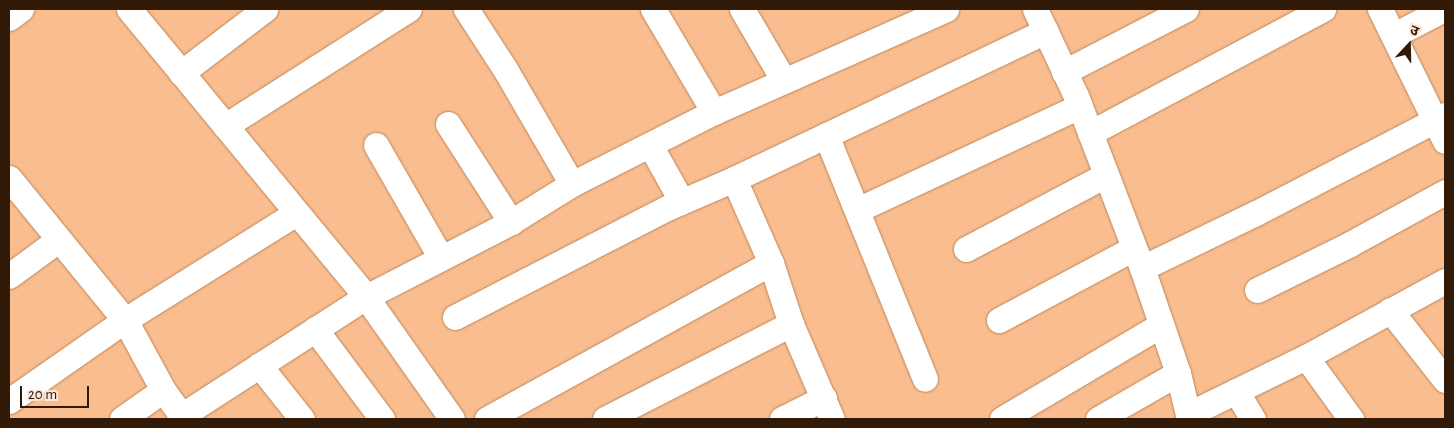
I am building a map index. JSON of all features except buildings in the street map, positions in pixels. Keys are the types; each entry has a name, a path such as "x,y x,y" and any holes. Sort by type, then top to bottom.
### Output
{"street":[{"path":"9,18 21,9"},
{"path":"129,9 366,297 452,419"},
{"path":"181,73 265,9"},
{"path":"225,126 409,9"},
{"path":"466,9 512,81 572,184"},
{"path":"653,9 714,112"},
{"path":"742,9 784,81"},
{"path":"9,178 125,320 182,418 366,297 510,222 572,184 714,112 784,81 921,14 946,9"},
{"path":"1035,9 1080,106 1138,258 1178,373 1189,417 1306,357 1445,281"},
{"path":"1064,72 1186,9"},
{"path":"1090,133 1323,9"},
{"path":"999,320 1138,258 1256,214 1442,126 1380,9"},
{"path":"1394,35 1444,9"},
{"path":"455,317 682,202 1046,31"},
{"path":"857,210 1080,106"},
{"path":"448,124 510,222"},
{"path":"826,135 925,379"},
{"path":"376,145 440,258"},
{"path":"650,145 682,202"},
{"path":"966,249 1106,174"},
{"path":"734,179 771,263 791,324 828,409 782,419"},
{"path":"1258,290 1350,244 1445,192"},
{"path":"9,401 125,320 296,213"},
{"path":"9,276 58,240"},
{"path":"487,419 771,263"},
{"path":"1390,310 1445,380"},
{"path":"605,419 791,324"},
{"path":"1002,419 1162,325"},
{"path":"315,329 382,419"},
{"path":"1306,357 1351,419"},
{"path":"259,366 302,419"},
{"path":"1098,419 1178,373"},
{"path":"122,419 164,390"},
{"path":"1236,392 1253,419"}]}
